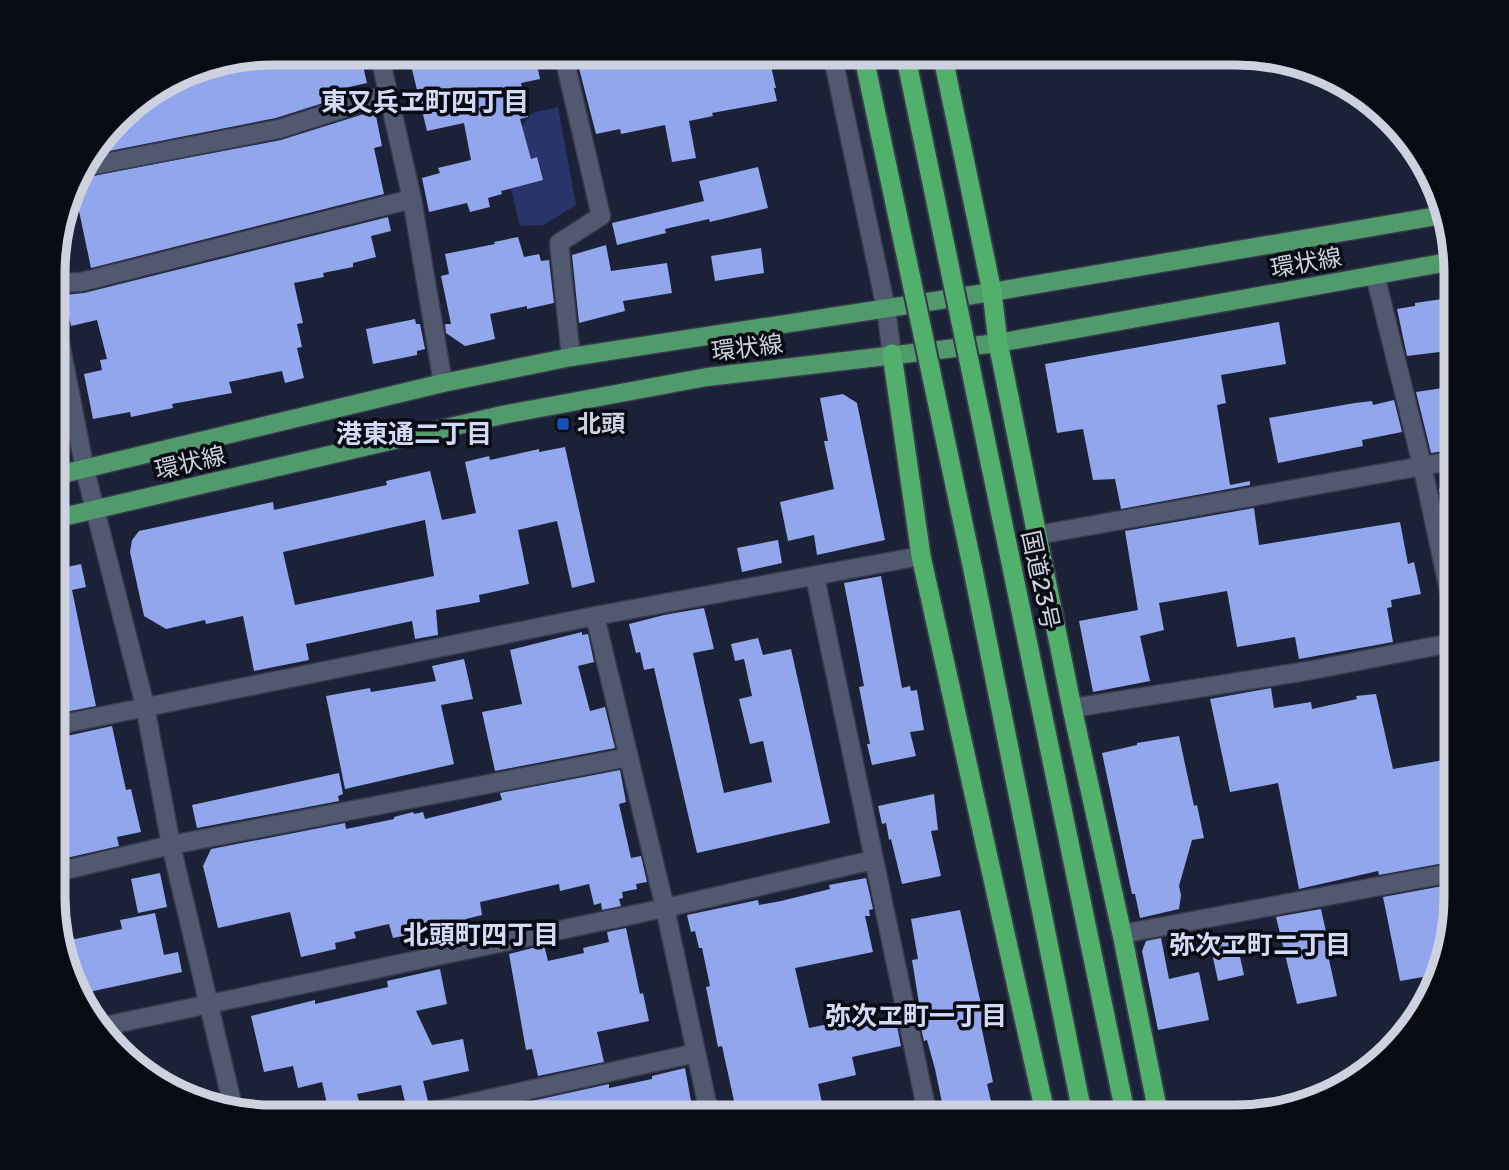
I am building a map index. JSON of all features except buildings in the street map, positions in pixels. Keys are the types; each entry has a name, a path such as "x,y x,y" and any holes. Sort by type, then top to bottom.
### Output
{"highway":[{"path":"866,65 970,556 1081,1105"},
{"name":"国道23号","path":"907,65 1124,1105"},
{"path":"945,65 992,292 999,343 1072,708 1157,1105"},
{"path":"892,354 921,556 1043,1105"}],"main road":[{"name":"環状線","path":"65,474 443,383 571,357 992,292 1436,216"},
{"name":"環状線","path":"65,517 502,415 707,377 999,343 1443,263"}],"street":[{"path":"382,65 412,199 443,383"},
{"path":"567,65 601,216 559,243 571,357"},
{"path":"835,65 886,309 892,354"},
{"path":"95,166 279,129 388,94"},
{"path":"65,283 81,282 412,199"},
{"path":"1375,275 1444,567"},
{"path":"65,368 85,470 145,706 171,845 231,1101"},
{"path":"1038,535 1444,462"},
{"path":"65,723 595,616 921,556"},
{"path":"815,577 925,1105"},
{"path":"595,616 665,908 707,1105"},
{"path":"1072,708 1307,671 1444,644"},
{"path":"65,870 171,845 629,757"},
{"path":"109,1025 665,908 873,860"},
{"path":"1122,934 1444,874"},
{"path":"461,1105 696,1053"}],"shaded area":[{"path":"558,107 576,205 544,225 520,226 502,152 532,113"}],"place":[{"name":"北頭","path":"563,424"}],"district":[{"name":"東又兵ヱ町四丁目","path":"425,102"},
{"name":"港東通二丁目","path":"414,434"},
{"name":"北頭町四丁目","path":"481,935"},
{"name":"弥次ヱ町二丁目","path":"1260,945"},
{"name":"弥次ヱ町一丁目","path":"916,1016"}]}
